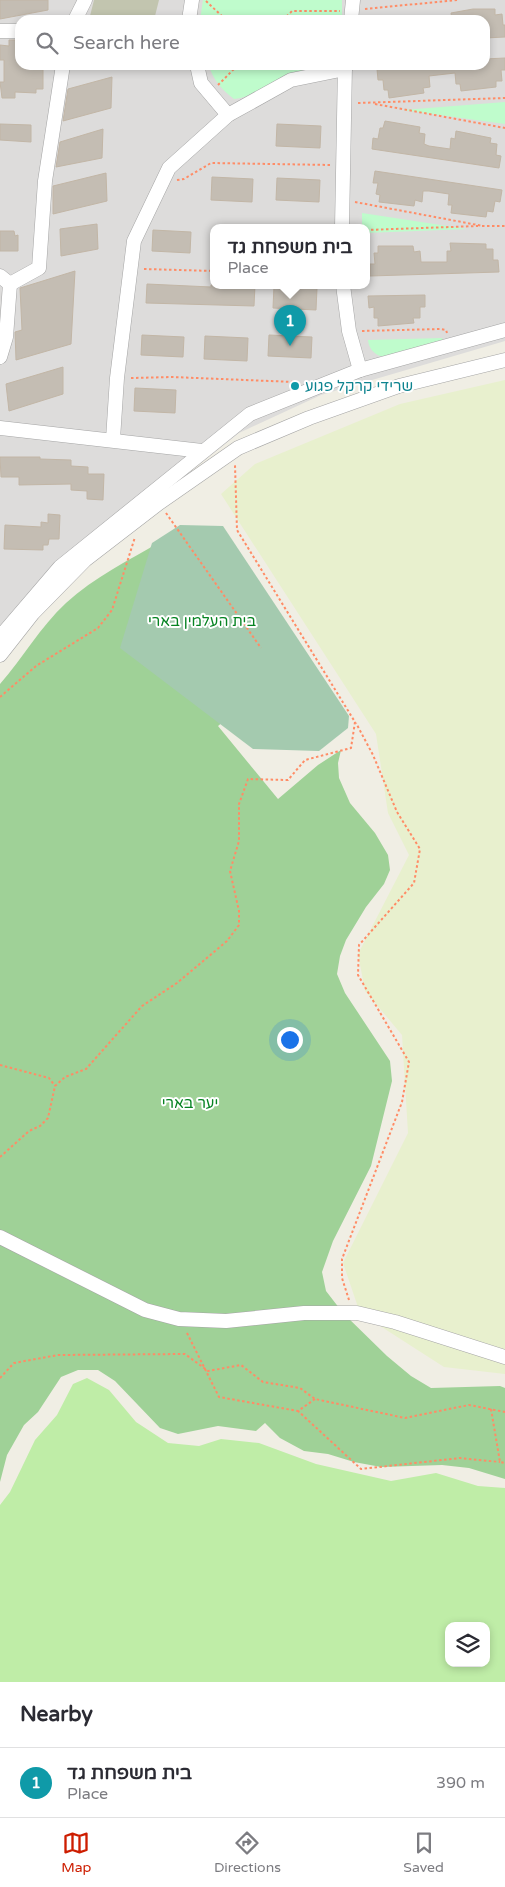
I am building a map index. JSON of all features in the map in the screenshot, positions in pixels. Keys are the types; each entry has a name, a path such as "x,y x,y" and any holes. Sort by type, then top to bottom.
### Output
{"street":[{"path":"78,15 86,0"},
{"path":"190,15 192,0"},
{"path":"0,31 15,32"},
{"path":"0,358 6,337 5,280 39,268 45,181 62,70"},
{"path":"198,70 201,84 228,115"},
{"path":"113,439 117,378 134,242 169,168 228,115 291,80 333,70"},
{"path":"342,224 345,70"},
{"path":"344,289 350,331 360,370"},
{"path":"0,637 60,568 250,414 360,370 505,330"},
{"path":"0,655 33,612 85,560 159,503 238,448 309,418 399,386 505,360"},
{"path":"0,428 113,439 202,451"},
{"path":"0,1237 145,1310 179,1319 226,1321 304,1313 357,1312 505,1357"}],"path":[{"path":"204,0 220,15"},
{"path":"288,15 292,11 352,10 457,0"},
{"path":"209,93 233,70"},
{"path":"371,104 505,98"},
{"path":"345,102 371,104 505,128"},
{"path":"164,178 184,179 211,163 343,165"},
{"path":"342,200 483,226"},
{"path":"370,230 505,226"},
{"path":"130,269 210,271"},
{"path":"350,331 440,329 446,330 451,345"},
{"path":"117,378 172,377 300,382"},
{"path":"238,448 233,472 237,530 355,722 373,755 397,812 420,849 414,883 359,945 358,976 409,1062 402,1102 342,1259 342,1278 345,1293 357,1312"},
{"path":"159,503 262,648"},
{"path":"0,697 36,666 98,628 112,610 142,516"},
{"path":"0,1157 29,1130 40,1126 48,1118 55,1086 65,1076 86,1069 142,1006 177,984 227,941 239,925 239,911 230,870 239,841 240,804 248,779 288,780 305,760 351,748 355,722"},
{"path":"0,1064 49,1078 55,1086"},
{"path":"179,1319 208,1371 219,1397 298,1411 361,1469 460,1458 505,1463"},
{"path":"0,1378 14,1363 58,1355 184,1354 208,1371 241,1364 263,1382 300,1388 315,1399 405,1418 469,1405 505,1412"},
{"path":"298,1411 315,1399"},
{"path":"491,1409 500,1462"}],"shaded area":[{"path":"0,0 505,0 505,341 321,395 239,433 63,573 0,646"},
{"path":"94,0 159,0 155,15 90,15"},
{"path":"505,380 505,1374 444,1367 360,1313 343,1263 408,1133 402,1035 365,991 358,954 409,855 388,813 376,734 221,494 255,464 400,404"}],"green space":[{"path":"203,0 342,0 342,15 201,15"},
{"path":"211,70 312,70 289,76 246,96 234,99 218,84"},
{"path":"505,102 505,124 403,110"},
{"path":"362,213 467,229 370,233 370,224 362,224"},
{"path":"442,338 448,346 415,355 390,358 379,356 372,350 368,340"},
{"name":"בית העלמין בארי","path":"180,525 223,526 349,716 348,728 319,751 253,749 120,648 152,543"},
{"name":"יער בארי","path":"163,540 224,721 218,726 278,799 318,765 341,750 338,763 339,778 350,803 375,833 388,855 390,870 384,884 366,907 346,940 340,956 337,974 345,993 390,1061 392,1081 371,1166 333,1241 322,1272 326,1291 343,1313 387,1356 411,1376 431,1388 500,1386 505,1388 505,1479 469,1468 442,1465 381,1467 354,1462 328,1454 304,1451 280,1438 265,1423 256,1431 218,1426 178,1434 160,1428 115,1381 98,1370 78,1370 61,1377 38,1412 24,1425 7,1455 0,1482 0,684 48,622 66,603 100,577"},
{"path":"87,1378 109,1390 136,1422 168,1443 199,1446 221,1439 259,1443 316,1464 391,1481 436,1473 478,1486 505,1488 505,1682 0,1682 0,1505 10,1492 35,1440 57,1415 73,1384"}],"building":[{"path":"0,0 48,0 48,10 0,19"},
{"path":"473,9 495,9 495,15 502,14 503,25 505,25 505,37 490,38 490,15 451,15 451,13"},
{"path":"9,40 15,40 15,70 43,70 43,89 36,89 36,93 15,92 15,98 2,98 0,82 4,82 4,60 0,60 0,45 9,46"},
{"path":"505,58 505,70 501,70 502,81 496,81 496,87 461,91 460,84 456,84 455,73 429,76 430,87 423,88 424,93 389,98 388,90 384,90 383,80 378,80 377,70 490,70 490,59"},
{"path":"112,77 111,108 63,121 68,89"},
{"path":"385,121 420,127 419,133 425,134 424,144 429,146 450,149 451,138 455,139 456,131 491,138 490,143 497,144 496,155 501,156 499,168 372,149 373,138 378,139 380,128 383,128"},
{"path":"0,124 31,125 31,142 0,140"},
{"path":"277,124 321,126 320,148 276,146"},
{"path":"103,129 102,158 56,167 60,142"},
{"path":"375,171 502,190 500,202 495,201 493,212 487,211 486,217 451,213 452,205 448,205 449,194 429,191 423,191 422,202 415,200 414,206 379,202 380,195 376,194 378,183 373,183"},
{"path":"106,173 107,201 53,214 53,186"},
{"path":"212,177 253,179 252,202 211,200"},
{"path":"277,178 320,180 319,202 276,200"},
{"path":"97,224 98,249 61,256 60,229"},
{"path":"153,230 191,232 190,253 152,251"},
{"path":"0,231 14,231 15,236 18,235 18,251 0,251"},
{"path":"450,243 486,244 486,249 493,249 493,260 498,260 499,272 370,276 370,264 375,264 374,253 378,253 378,246 413,246 414,252 420,251 421,262 447,262 447,251 451,251"},
{"path":"75,271 71,344 16,360 15,332 22,330 20,288"},
{"path":"147,284 210,287 210,289 255,289 254,306 146,303"},
{"path":"274,289 317,289 316,310 273,308"},
{"path":"425,295 425,307 420,307 420,318 413,318 414,323 378,326 378,318 374,318 374,307 369,308 368,296"},
{"path":"142,335 184,337 183,357 141,355"},
{"path":"269,335 312,337 311,358 268,356"},
{"path":"205,336 248,338 247,361 204,359"},
{"path":"63,367 63,394 9,411 6,384"},
{"path":"135,388 176,390 175,413 134,411"},
{"path":"0,457 40,457 40,459 71,460 71,466 88,467 88,474 104,474 103,500 87,499 87,491 71,490 71,484 19,485 19,477 1,477"},
{"path":"48,514 60,515 59,539 49,539 48,545 43,545 43,550 4,549 5,525 41,527 41,522 48,523"}],"place":[{"name":"בית משפחת גד","path":"290,346"},
{"name":"שרידי קרקל פגוע","path":"295,386"}]}
